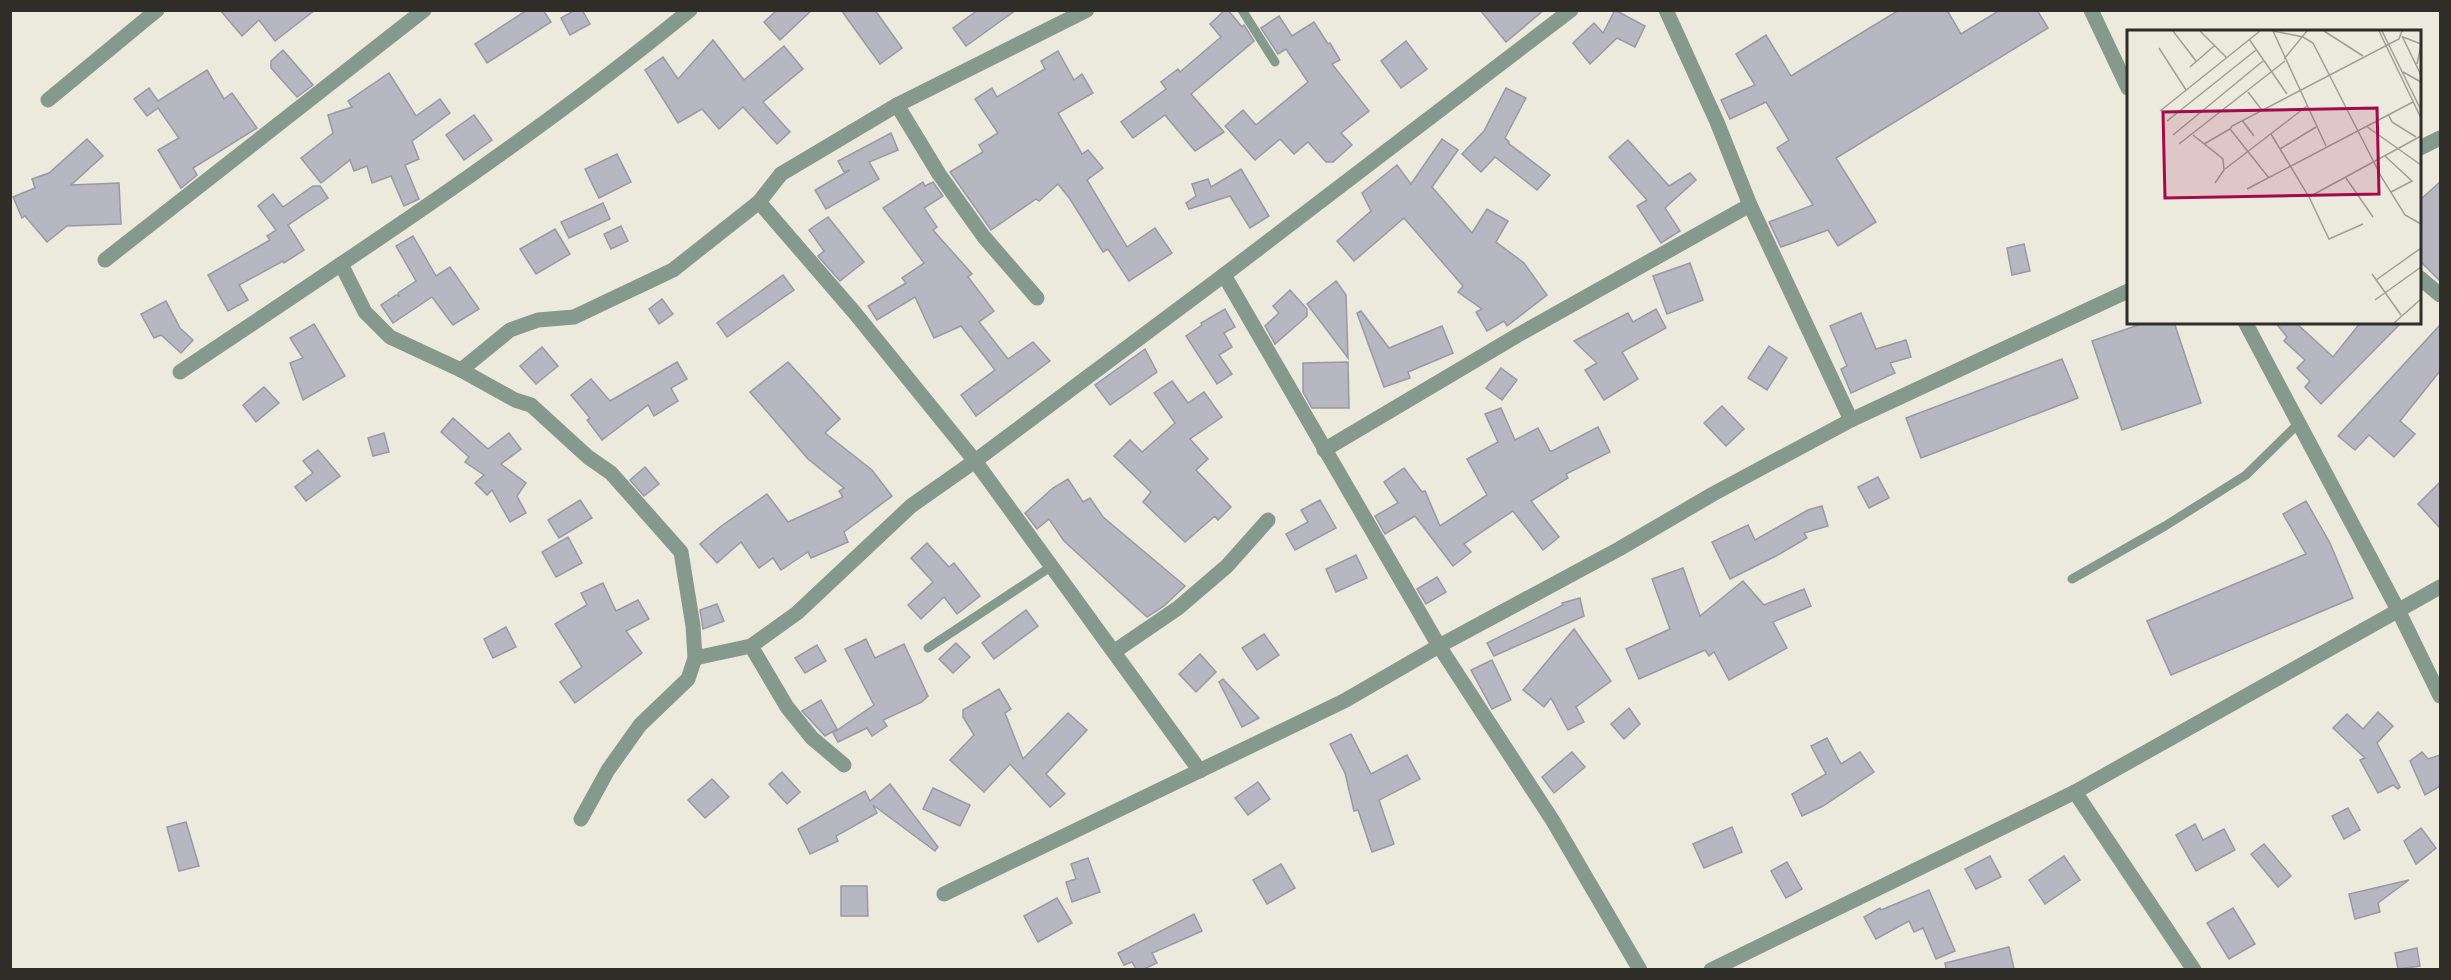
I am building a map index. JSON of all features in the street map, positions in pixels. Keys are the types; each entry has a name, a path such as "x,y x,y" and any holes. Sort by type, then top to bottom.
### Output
{"street":[{"path":"48,100 157,10"},
{"path":"105,260 424,10"},
{"path":"180,372 341,264 610,76 690,10"},
{"path":"461,370 510,330 538,320 574,317 673,270 759,202 781,174 897,105 1087,10"},
{"path":"695,658 751,646 796,613 911,506 975,461 1224,274 1571,10"},
{"path":"1666,10 1750,205 1851,420"},
{"path":"2091,10 2127,86"},
{"path":"897,105 939,174 984,237 1037,298"},
{"path":"2421,148 2440,138"},
{"path":"759,202 854,312 975,461 1200,771"},
{"path":"1324,450 1518,335 1750,205"},
{"path":"341,264 365,312 390,337 461,370 515,400 531,405 588,457 611,473 681,552 693,626 695,658 688,679 640,725 614,761 581,819"},
{"path":"1224,274 1439,646 1553,821 1640,969"},
{"path":"2421,279 2440,296"},
{"path":"944,894 1344,701 1439,646 1619,549 1713,494 1851,420 2127,291"},
{"path":"2246,324 2398,610 2440,696"},
{"path":"1115,651 1178,608 1227,566 1268,520"},
{"path":"1711,969 2075,792 2440,587"},
{"path":"751,646 787,707 812,738 844,765"},
{"path":"2075,792 2194,969"}],"lane":[{"path":"1242,10 1275,62"},
{"path":"2072,579 2246,475 2299,423"},
{"path":"928,648 1052,566"}],"building":[{"path":"220,10 315,10 275,41 259,20 242,36"},
{"path":"527,10 543,10 551,22 487,63 475,44"},
{"path":"575,10 582,10 590,24 570,35 561,18"},
{"path":"777,10 812,10 780,40 764,22"},
{"path":"841,10 875,10 902,48 880,64"},
{"path":"978,10 1016,10 966,46 953,28"},
{"path":"1225,10 1228,10 1242,27 1244,25 1254,41 1191,94 1224,132 1195,151 1165,115 1133,138 1121,122 1166,89 1161,82 1178,69 1180,72 1221,37 1210,24"},
{"path":"1480,10 1544,10 1506,42"},
{"path":"1615,10 1645,26 1635,47 1617,38 1590,64 1573,43 1594,23 1603,33"},
{"path":"1899,10 1947,10 1961,34 2000,10 2037,10 2048,28 1836,158 1876,222 1838,246 1828,230 1781,247 1769,222 1813,205 1777,148 1789,140 1766,102 1730,119 1721,100 1755,85 1736,54 1766,35 1791,76"},
{"path":"1279,16 1292,36 1314,22 1340,60 1332,64 1369,111 1341,133 1352,145 1333,162 1326,162 1308,142 1294,154 1280,139 1255,160 1225,126 1243,110 1256,125 1308,82 1286,49 1278,54 1261,28"},
{"path":"713,40 744,80 784,46 803,69 763,102 790,132 777,144 743,107 719,129 702,109 678,123 645,70 663,57 678,79"},
{"path":"1406,41 1427,69 1401,88 1381,61"},
{"path":"283,50 313,85 297,97 271,68 271,61"},
{"path":"1058,51 1074,80 1082,74 1093,93 1058,113 1082,154 1088,150 1103,168 1087,180 1127,247 1155,228 1172,253 1129,281 1108,249 1103,252 1058,184 1039,201 1036,199 991,230 950,172 983,152 979,145 998,133 975,99 992,88 997,97 1045,69 1041,61"},
{"path":"207,70 224,99 232,93 257,128 193,168 197,175 181,188 158,150 179,138 158,108 147,116 134,99 149,88 158,101"},
{"path":"389,73 416,116 440,99 450,113 412,141 419,159 405,165 419,199 404,206 391,176 372,183 367,166 354,171 350,160 321,183 301,158 333,133 328,115 352,107 348,101"},
{"path":"1506,88 1526,98 1505,138 1508,143 1550,175 1537,190 1495,157 1481,172 1462,154 1484,131"},
{"path":"474,115 492,140 464,160 446,135"},
{"path":"891,133 898,150 869,162 879,179 826,209 815,190 850,170 844,172 838,161"},
{"path":"87,139 103,156 71,185 119,183 121,224 67,226 47,242 25,216 22,218 13,197 35,188 32,179 49,173"},
{"path":"1442,139 1458,150 1432,187 1472,233 1487,209 1508,221 1496,242 1524,263 1547,295 1507,326 1504,321 1487,331 1476,312 1482,309 1458,292 1463,286 1404,218 1354,261 1337,241 1371,211 1362,193 1397,165 1411,184"},
{"path":"1628,140 1669,186 1690,173 1696,180 1665,208 1680,231 1661,243 1637,206 1647,200 1609,157"},
{"path":"617,154 631,182 599,198 585,169"},
{"path":"1241,169 1269,216 1250,228 1230,196 1189,209 1186,203 1196,196 1192,184 1208,179 1211,187"},
{"path":"923,182 925,186 933,182 943,196 924,208 937,227 933,230 972,274 968,277 994,311 979,322 1008,359 1033,342 1050,361 976,416 961,395 995,370 961,326 934,338 915,297 877,320 868,306 906,283 902,278 924,263 883,208"},
{"path":"2440,182 2440,281 2421,262 2421,199"},
{"path":"313,186 320,186 328,198 288,225 304,250 284,263 283,261 239,285 248,300 228,311 208,275 270,240 267,236 276,230 258,206 273,194 283,207"},
{"path":"603,203 610,219 569,238 561,222"},
{"path":"828,217 864,262 840,281 818,256 824,251 809,230"},
{"path":"621,226 628,241 611,249 604,234"},
{"path":"555,229 570,254 536,274 520,249"},
{"path":"413,236 436,276 450,267 479,309 453,325 432,297 393,323 381,305 396,295 399,296 398,293 416,281 396,246"},
{"path":"2024,244 2030,271 2012,275 2007,248"},
{"path":"1690,263 1703,300 1667,314 1653,276"},
{"path":"783,275 794,290 727,337 717,323"},
{"path":"1336,281 1346,295 1348,358 1307,304"},
{"path":"1290,290 1307,309 1307,316 1275,344 1265,326 1279,313 1273,306"},
{"path":"662,299 673,314 659,324 649,309"},
{"path":"166,301 180,328 193,340 181,353 161,335 154,338 141,314"},
{"path":"1225,309 1235,327 1224,333 1232,347 1219,355 1232,374 1217,384 1186,336 1202,325 1201,323"},
{"path":"1656,309 1666,328 1622,352 1638,379 1604,400 1585,370 1597,363 1574,341 1628,313 1633,322"},
{"path":"1361,311 1389,348 1442,326 1453,353 1408,372 1410,378 1384,387 1357,313"},
{"path":"1861,313 1876,349 1906,340 1911,357 1890,363 1895,373 1851,393 1841,369 1847,366 1830,326"},
{"path":"314,324 345,376 303,400 290,363 303,358 290,338"},
{"path":"2141,324 2175,324 2201,403 2122,430 2092,341"},
{"path":"2277,324 2297,324 2333,357 2359,324 2400,324 2321,404 2305,387 2310,381 2297,368 2305,360 2284,341 2287,337"},
{"path":"2440,325 2440,371 2400,421 2415,434 2394,457 2369,435 2355,450 2338,436"},
{"path":"1769,346 1787,358 1767,390 1748,378"},
{"path":"542,347 558,366 536,384 520,366"},
{"path":"1145,349 1157,372 1110,405 1095,385"},
{"path":"2062,359 2078,398 1921,458 1906,418"},
{"path":"677,362 687,379 671,388 678,401 654,416 648,405 602,440 587,420 590,418 571,395 591,379 610,401"},
{"path":"788,362 840,419 825,433 872,470 892,496 844,532 848,542 811,558 808,552 781,570 773,558 759,568 741,542 717,563 700,544 767,494 788,522 843,497 839,491 844,488 808,459 750,392"},
{"path":"1348,362 1349,408 1312,408 1303,392 1303,363"},
{"path":"1501,368 1517,380 1502,400 1486,388"},
{"path":"1172,381 1188,403 1204,392 1222,417 1190,439 1208,459 1196,470 1231,507 1218,520 1215,516 1185,542 1143,502 1151,492 1114,456 1130,440 1142,452 1175,423 1154,393"},
{"path":"264,387 279,403 256,422 243,405"},
{"path":"1722,406 1744,429 1726,446 1704,423"},
{"path":"1501,408 1515,440 1538,428 1552,451 1598,427 1610,452 1566,474 1568,478 1531,501 1559,537 1543,550 1513,511 1464,544 1471,552 1453,566 1415,516 1385,534 1375,516 1398,503 1384,482 1404,468 1422,492 1425,491 1440,526 1487,495 1467,459 1498,442 1485,414"},
{"path":"453,418 488,449 509,433 521,449 501,464 526,483 517,496 526,513 510,522 492,490 487,495 475,483 484,475 465,462 469,457 441,432"},
{"path":"384,433 389,452 373,456 368,438"},
{"path":"318,450 340,476 306,501 295,487 313,473 303,461"},
{"path":"645,467 659,484 644,496 630,480"},
{"path":"1878,477 1889,498 1869,508 1858,487"},
{"path":"1068,479 1083,502 1090,498 1103,517 1185,586 1164,606 1147,617 1064,541 1049,519 1037,529 1025,513 1053,488"},
{"path":"2440,482 2440,528 2418,504"},
{"path":"580,500 592,518 559,538 548,520"},
{"path":"1320,500 1336,528 1295,550 1286,534 1308,522 1301,510"},
{"path":"2306,501 2330,543 2353,598 2171,675 2147,621 2306,554 2283,514"},
{"path":"1822,506 1828,526 1804,533 1807,538 1730,579 1712,542 1748,525 1755,540 1808,510"},
{"path":"568,537 582,563 556,577 542,552"},
{"path":"927,543 949,567 954,563 980,596 957,614 944,597 921,619 908,605 933,582 911,558"},
{"path":"1356,555 1367,578 1336,592 1326,569"},
{"path":"1683,568 1700,616 1743,581 1764,605 1804,589 1811,606 1773,622 1787,648 1729,680 1714,652 1709,656 1705,650 1639,679 1626,649 1670,629 1652,579"},
{"path":"1437,577 1446,592 1426,604 1417,589"},
{"path":"603,583 616,611 638,600 649,619 626,631 642,653 575,703 560,682 582,667 555,624 587,605 581,593"},
{"path":"1580,598 1584,616 1494,656 1487,643 1563,605 1562,603"},
{"path":"717,604 724,621 703,629 700,610"},
{"path":"1026,610 1038,626 994,659 982,643"},
{"path":"506,627 516,647 493,658 484,639"},
{"path":"1574,629 1611,681 1576,707 1584,722 1568,730 1551,698 1544,707 1523,690"},
{"path":"1264,634 1279,655 1257,670 1242,648"},
{"path":"866,639 875,658 904,644 928,696 922,702 883,720 887,726 872,736 867,728 838,742 833,733 874,705 845,649"},
{"path":"956,643 970,657 953,673 939,659"},
{"path":"817,645 826,661 805,673 795,658"},
{"path":"1200,654 1216,672 1196,692 1179,674"},
{"path":"1492,660 1511,700 1492,709 1471,670"},
{"path":"1223,679 1259,718 1242,727 1219,682"},
{"path":"999,689 1011,709 1005,713 1023,759 1068,713 1087,730 1046,774 1065,794 1050,807 1010,764 984,792 950,760 974,735 963,717 963,710"},
{"path":"821,700 837,729 825,736 802,711"},
{"path":"1629,708 1640,724 1624,739 1611,724"},
{"path":"2378,712 2393,726 2377,743 2400,787 2398,789 2393,785 2378,793 2360,760 2365,758 2333,728 2347,714 2363,729"},
{"path":"1351,734 1371,774 1407,755 1420,779 1379,800 1394,844 1372,852 1358,810 1354,811 1345,773 1330,744"},
{"path":"1827,738 1841,764 1860,752 1874,772 1823,806 1802,816 1792,794 1826,774 1811,746"},
{"path":"1572,752 1585,767 1554,793 1542,777"},
{"path":"2422,752 2428,759 2440,755 2440,786 2425,795 2410,761"},
{"path":"782,772 800,792 787,804 769,784"},
{"path":"712,779 729,797 705,818 688,800"},
{"path":"1258,782 1270,799 1248,815 1235,798"},
{"path":"890,784 938,847 935,851 873,805 877,813 836,836 838,841 810,854 798,829 865,791 870,801"},
{"path":"933,788 970,805 960,826 923,809"},
{"path":"2348,808 2360,830 2344,839 2332,816"},
{"path":"186,822 199,866 179,871 167,827"},
{"path":"2195,824 2203,840 2224,829 2235,850 2196,871 2176,835"},
{"path":"1732,827 1742,852 1704,868 1693,844"},
{"path":"2421,828 2436,848 2416,864 2404,841"},
{"path":"2264,844 2291,876 2278,887 2251,854"},
{"path":"1990,856 2001,877 1976,889 1965,869"},
{"path":"2064,856 2080,880 2045,904 2029,880"},
{"path":"1088,858 1100,892 1072,902 1066,882 1076,879 1071,864"},
{"path":"1787,862 1802,889 1786,898 1771,871"},
{"path":"1281,864 1295,888 1267,904 1253,880"},
{"path":"2409,880 2378,903 2380,912 2355,919 2349,894"},
{"path":"841,886 867,886 868,916 841,916"},
{"path":"1929,890 1955,951 1936,959 1923,928 1914,932 1909,921 1876,939 1864,917 1880,908 1881,910"},
{"path":"1057,898 1072,923 1038,942 1024,916"},
{"path":"2233,908 2255,944 2229,959 2207,923"},
{"path":"1194,914 1202,931 1152,953 1157,963 1144,969 1136,969 1132,962 1124,965 1118,953"},
{"path":"2009,947 2014,969 1946,969 1945,963"},
{"path":"2417,948 2420,966 2398,969 2395,953"}]}
